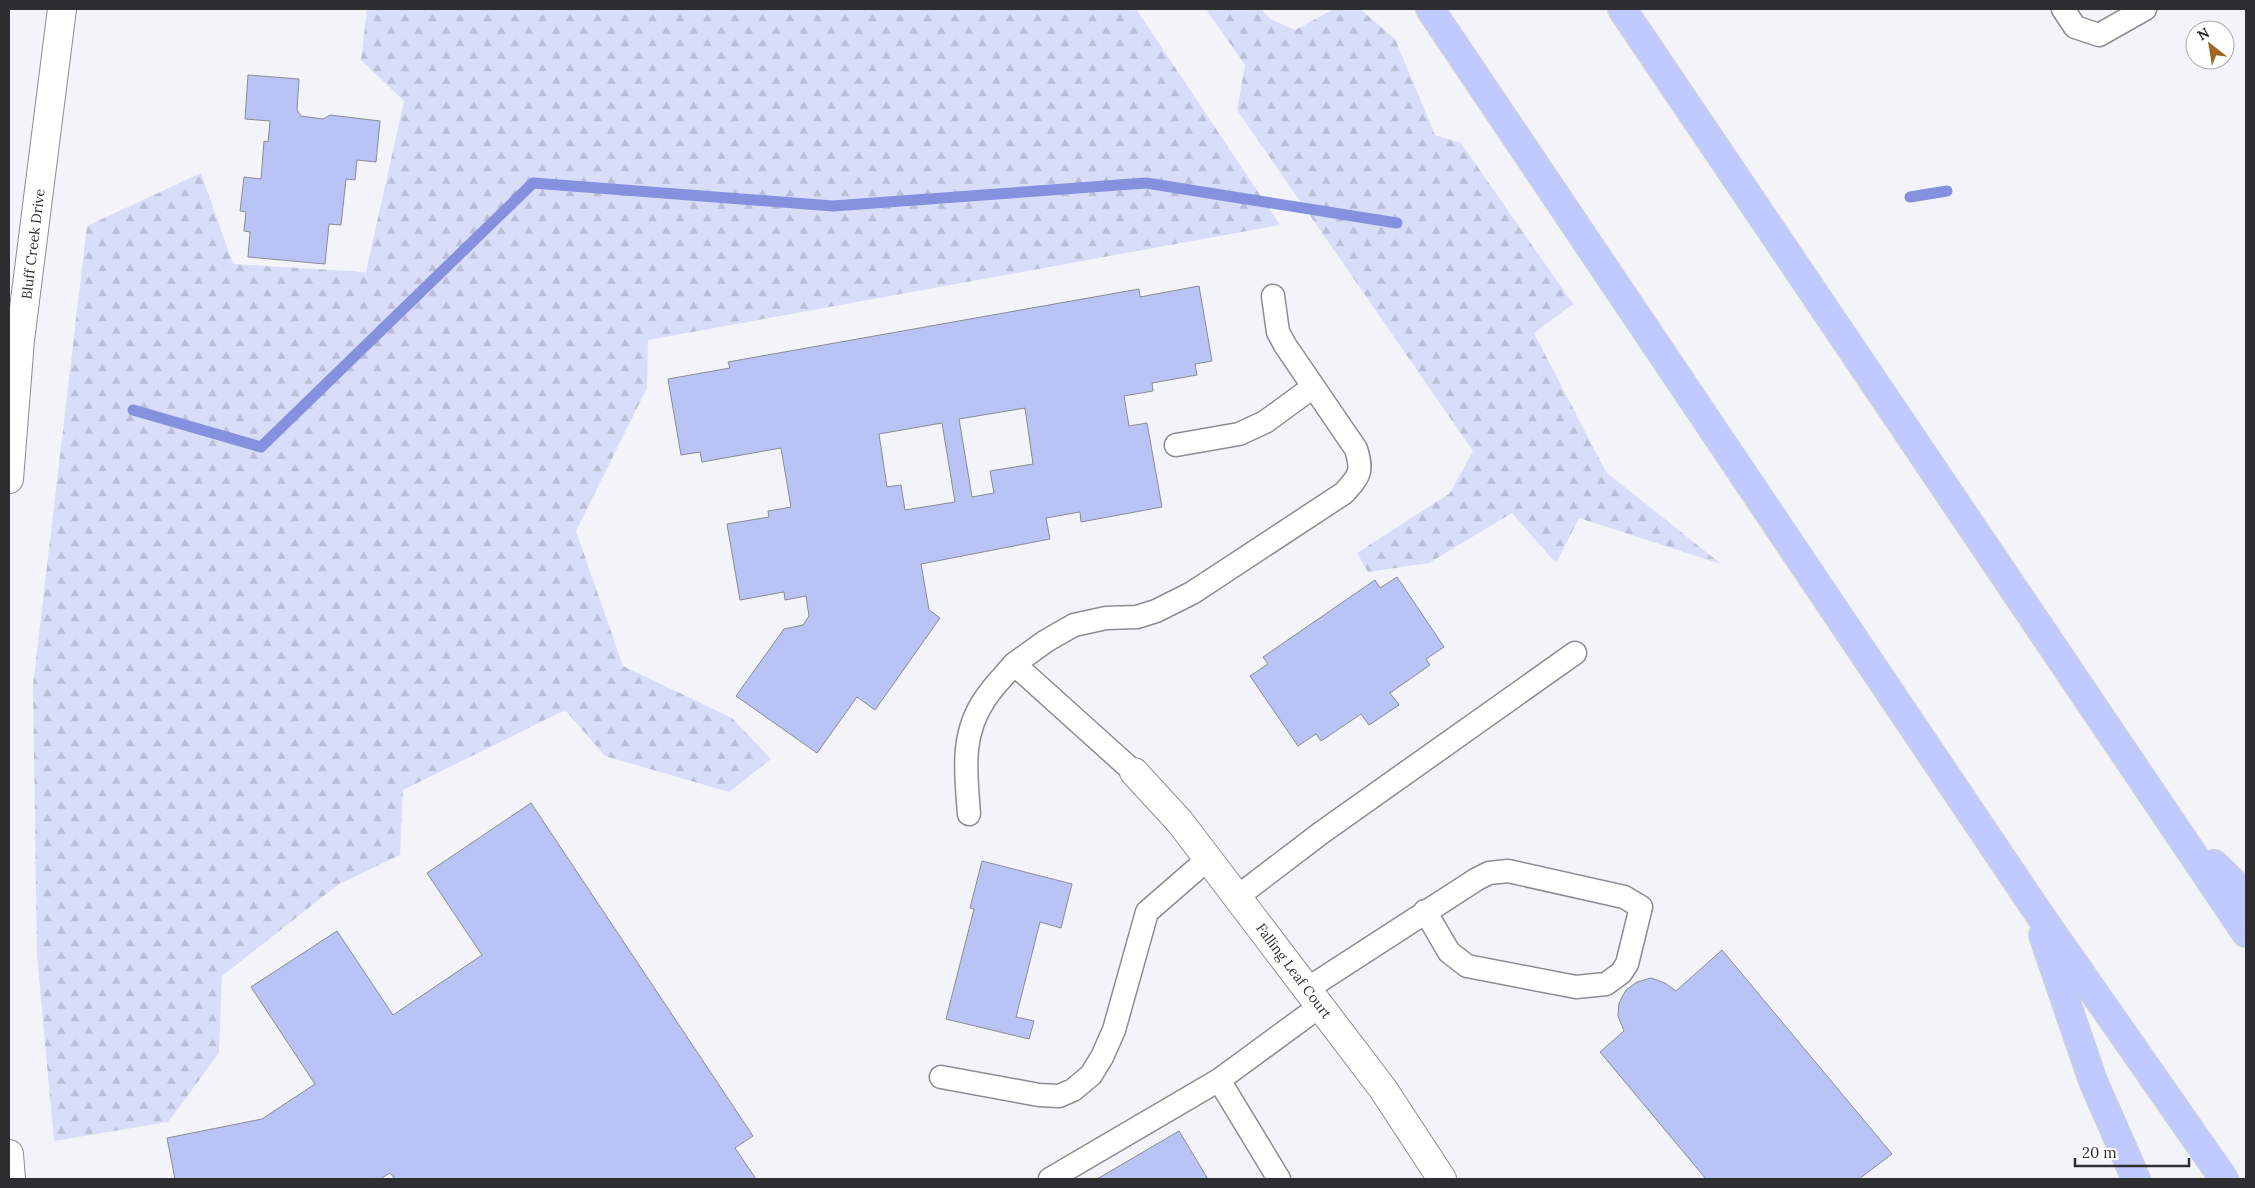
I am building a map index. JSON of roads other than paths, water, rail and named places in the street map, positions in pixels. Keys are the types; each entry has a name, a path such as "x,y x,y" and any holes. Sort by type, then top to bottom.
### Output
{"highway":[{"path":"1430,9 2033,905 2224,1179"},
{"path":"1622,9 2246,933"},
{"path":"2176,829 2246,895"},
{"path":"2176,829 2246,928"},
{"path":"2033,905 2093,1081 2136,1179"}],"street":[{"name":"Bluff Creek Drive","path":"9,479 20,340 62,9"},
{"name":"Falling Leaf Court","path":"1134,772 1180,822 1314,997 1383,1089 1442,1179"},
{"path":"9,1154 11,1179"}],"lane":[{"path":"2063,9 2075,27 2099,35 2145,9"},
{"path":"969,814 964,759 971,727 984,700 1014,664 1046,641 1074,625 1106,618 1137,617 1156,611 1192,593 1344,493 1355,480 1361,466 1356,449 1278,332 1273,296"},
{"path":"1176,445 1239,434 1265,422 1313,387"},
{"path":"1237,897 1321,833 1575,653"},
{"path":"1014,664 1134,772"},
{"path":"941,1077 1039,1095 1058,1096 1072,1090 1091,1075 1102,1057 1114,1030 1147,912 1208,859"},
{"path":"1050,1179 1219,1080 1314,997 1425,911 1489,873 1508,871 1624,897 1641,907 1627,964 1620,974 1606,984 1576,987 1466,966 1449,952 1425,911"},
{"path":"1219,1080 1279,1179"}],"waterway":[{"path":"133,410 261,447 533,183 833,206 1146,183 1397,223"},
{"path":"1910,197 1947,191"}]}
